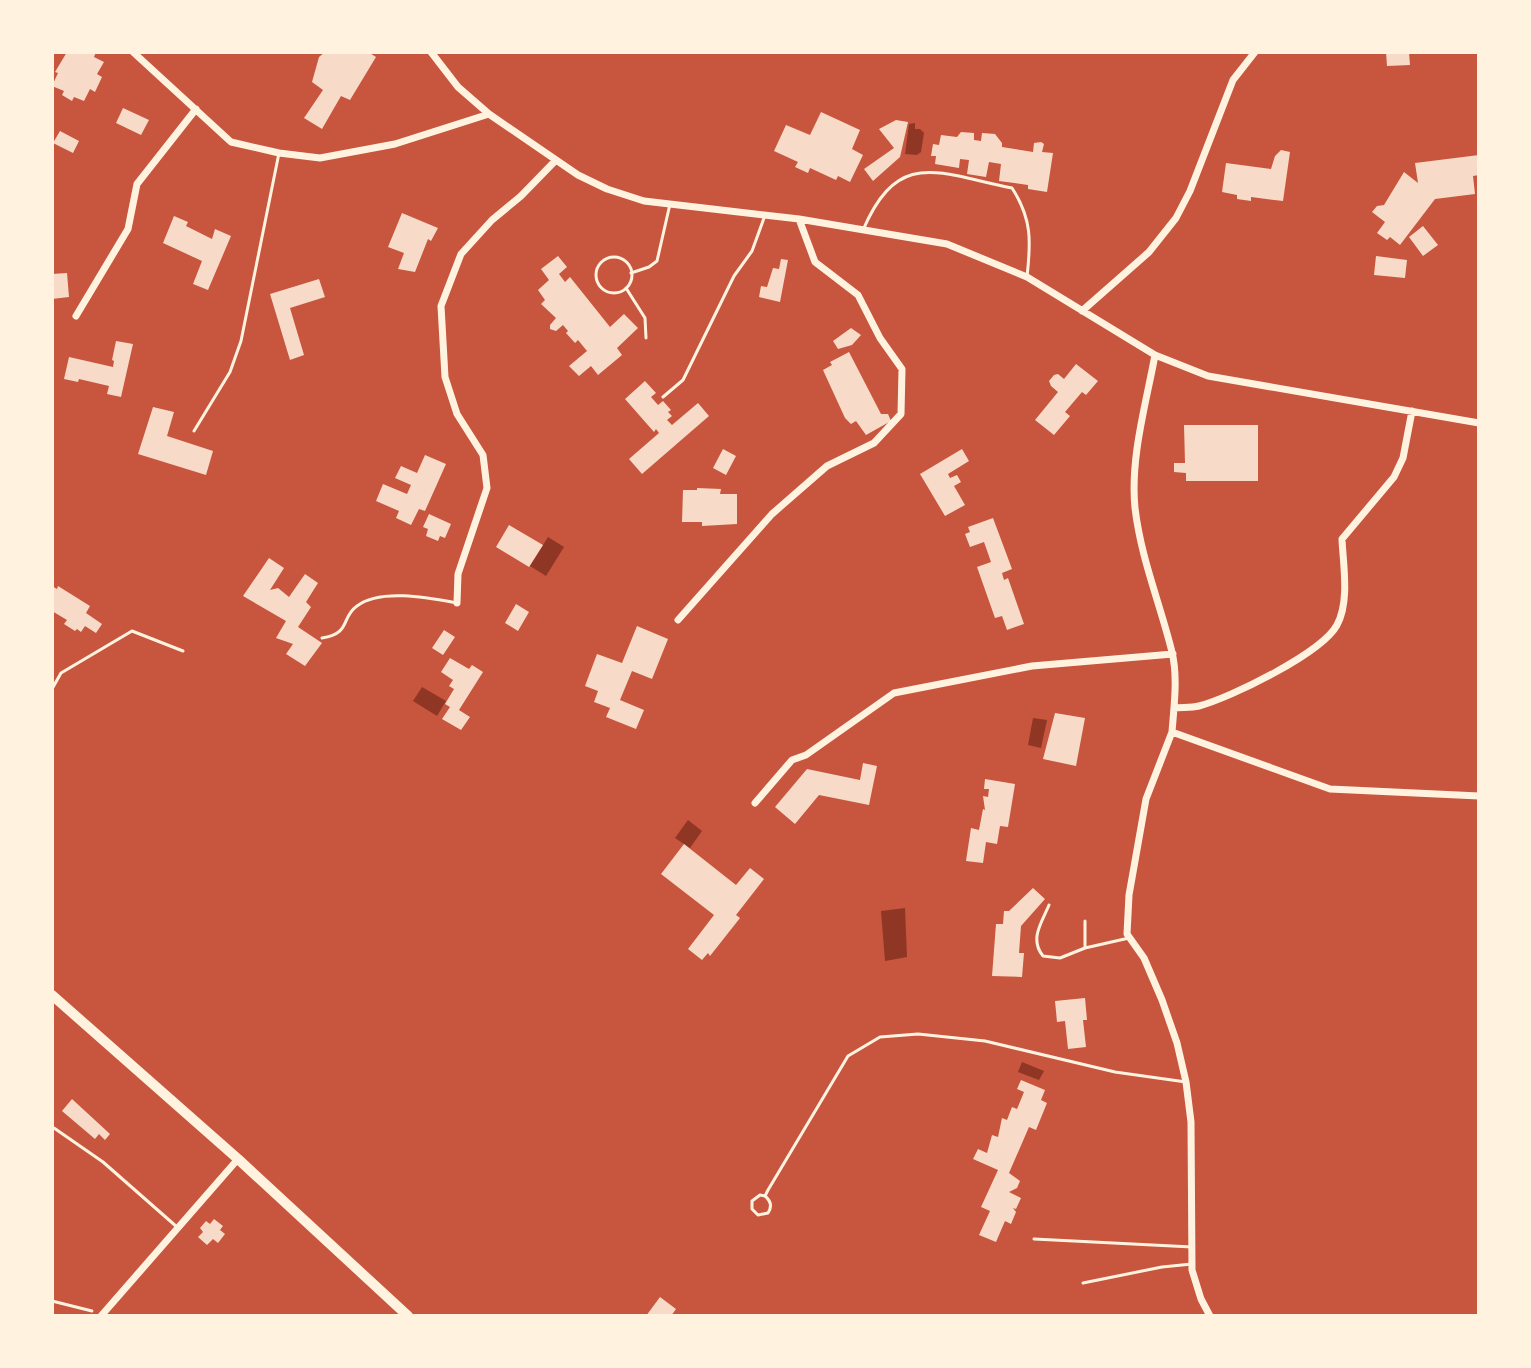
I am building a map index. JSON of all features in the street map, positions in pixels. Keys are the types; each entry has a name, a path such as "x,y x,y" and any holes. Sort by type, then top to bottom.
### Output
{"main road":[{"path":"52,995 238,1159 408,1316"}],"street":[{"path":"133,52 231,142 279,153 320,158 383,147 489,114"},
{"path":"431,52 458,87 489,114 578,175 607,189 644,201 799,219 947,244 1027,277 1155,355 1208,376 1479,423"},
{"path":"1082,311 1149,252 1176,218 1190,191 1233,80 1255,52"},
{"path":"76,316 128,229 137,184 196,109"},
{"path":"457,603 458,574 487,488 483,455 457,414 445,377 441,306 461,254 556,160"},
{"path":"678,620 772,514 827,466 874,443 901,414 902,369 880,338 858,295 815,262 799,219"},
{"path":"1155,355 1138,448 1135,505 1145,567 1173,654 1174,708 1172,732 1146,799 1129,895 1127,934 1144,958 1162,1000 1186,1082 1191,1122 1192,1264 1201,1299 1210,1316"},
{"path":"1174,708 1198,706 1269,675 1302,656 1337,626 1343,606 1342,539 1394,477 1403,458 1412,411"},
{"path":"755,803 792,760 806,755 894,693 1032,666 1173,654"},
{"path":"1172,732 1330,789 1479,796"},
{"path":"102,1315 238,1159"}],"lane":[{"path":"194,431 230,372 241,341 279,153"},
{"path":"863,230 884,192 900,178 917,172 1012,188 1024,207 1031,241 1027,277"},
{"path":"631,273 657,261 670,204"},
{"path":"663,397 683,380 734,276 752,251 765,215"},
{"path":"614,258 626,262 631,273 626,288 617,293 606,291 598,283 596,271 603,261 614,258"},
{"path":"626,288 645,318 646,338"},
{"path":"322,638 334,636 344,629 354,607 373,597 425,597 457,603"},
{"path":"52,689 61,673 132,631 183,651"},
{"path":"1049,905 1036,936 1036,948 1043,956 1060,958 1085,948 1129,938"},
{"path":"1085,921 1085,948"},
{"path":"765,1196 848,1056 880,1037 918,1034 985,1041 1115,1072 1186,1082"},
{"path":"54,1128 103,1162 177,1227"},
{"path":"760,1195 765,1196 770,1209 768,1213 758,1215 752,1209 752,1201 760,1195"},
{"path":"1034,1239 1192,1247"},
{"path":"1083,1283 1192,1264"}],"path":[{"path":"52,1301 102,1315"}],"shaded area":[{"path":"915,123 915,129 924,133 921,152 917,155 905,154 909,124"},
{"path":"548,537 564,547 546,576 530,566"},
{"path":"422,687 446,701 437,716 413,701"},
{"path":"1033,718 1047,720 1041,748 1028,745"},
{"path":"688,820 702,831 690,848 675,838"},
{"path":"905,908 907,957 885,961 881,911"},
{"path":"1022,1062 1044,1071 1039,1080 1018,1072"}],"building":[{"path":"67,52 96,52 94,57 104,62 97,74 102,77 95,92 90,89 84,101 74,97 72,101 62,95 64,91 52,86 58,73 55,72"},
{"path":"325,52 368,52 376,57 350,100 341,96 322,129 304,118 323,90 312,82 319,57"},
{"path":"1386,52 1409,52 1410,65 1387,66"},
{"path":"123,108 149,120 141,135 116,123"},
{"path":"821,112 860,130 852,149 863,155 850,182 838,176 836,180 810,168 808,173 795,167 798,162 774,151 786,125 810,135"},
{"path":"896,120 908,122 900,157 873,181 864,169 894,148 879,129"},
{"path":"60,131 79,141 73,153 53,143"},
{"path":"961,132 974,133 974,140 981,141 982,133 995,134 1002,147 1033,152 1034,143 1044,144 1042,152 1053,153 1047,192 1028,189 1028,185 999,181 1001,164 989,162 986,177 967,174 969,160 960,159 959,168 935,164 936,156 931,156 933,144 939,145 941,135 957,137"},
{"path":"1281,150 1290,152 1283,201 1251,197 1251,201 1237,199 1237,195 1222,192 1226,163 1271,169 1275,156"},
{"path":"1479,155 1479,175 1473,176 1475,194 1435,199 1400,245 1390,237 1387,240 1377,233 1385,222 1372,212 1377,206 1384,205 1404,172 1418,183 1415,163"},
{"path":"402,213 438,228 431,241 428,239 415,272 398,269 404,253 388,247"},
{"path":"174,216 212,239 215,229 231,236 208,290 193,284 202,261 163,243"},
{"path":"1423,226 1438,245 1423,256 1409,237"},
{"path":"558,256 567,267 559,274 565,282 570,277 610,327 624,314 638,328 617,348 622,355 598,375 591,366 579,376 569,366 587,351 578,340 575,343 563,325 556,331 550,329 556,318 541,304 545,300 538,290 549,280 541,269"},
{"path":"1376,256 1407,260 1405,278 1374,275"},
{"path":"781,259 788,260 780,302 759,297 761,286 767,287 773,268 779,269"},
{"path":"67,273 69,297 52,299 52,274"},
{"path":"319,279 325,297 290,308 304,355 290,360 270,294"},
{"path":"851,328 861,335 852,345 838,349 833,341"},
{"path":"116,341 133,344 121,397 107,394 109,386 64,379 69,357 113,367"},
{"path":"849,352 881,414 888,414 891,421 866,435 856,421 851,424 845,418 823,370 832,365 830,362"},
{"path":"1076,364 1098,381 1086,395 1082,392 1065,412 1070,416 1054,435 1035,420 1058,392 1049,381 1058,374 1064,379"},
{"path":"645,381 656,393 651,397 658,405 663,401 671,410 668,412 672,416 667,420 672,425 698,403 709,416 642,474 629,459 659,433 656,429 654,432 625,399"},
{"path":"153,407 174,412 167,436 213,451 206,475 138,454"},
{"path":"1184,425 1258,425 1258,481 1186,481 1186,473 1174,472 1174,463 1185,463"},
{"path":"723,449 736,456 726,475 713,468"},
{"path":"962,449 969,461 948,474 950,478 957,475 961,482 954,486 965,505 945,516 920,474"},
{"path":"425,455 446,464 425,511 419,509 411,525 396,518 399,511 376,501 383,484 407,494 411,485 395,478 401,466 417,473"},
{"path":"721,489 720,494 737,494 737,524 702,526 702,522 682,522 683,490"},
{"path":"429,514 451,524 445,538 440,536 438,541 426,536 428,529 423,527"},
{"path":"993,518 1012,569 1002,573 1004,580 1008,578 1024,624 1007,630 1002,616 995,618 977,567 991,562 984,542 970,547 965,534 970,532 968,527"},
{"path":"509,525 543,545 529,567 496,547"},
{"path":"269,558 284,568 270,590 278,588 289,597 305,574 318,583 306,602 311,607 298,627 322,643 305,666 286,654 293,644 276,638 286,621 243,596"},
{"path":"52,586 57,589 58,586 90,606 86,613 102,624 96,633 85,626 81,632 75,631 64,624 67,620 52,611"},
{"path":"516,604 529,612 518,631 505,623"},
{"path":"637,626 668,639 652,679 632,671 620,700 644,710 636,729 606,717 610,708 594,702 598,691 585,686 597,654 622,663"},
{"path":"444,630 455,637 443,655 432,648"},
{"path":"450,658 469,669 472,665 483,672 459,710 470,717 461,730 442,719 450,707 445,704 454,689 449,686 453,680 441,672"},
{"path":"1055,713 1085,718 1076,766 1043,759"},
{"path":"863,763 877,766 869,805 819,795 795,824 775,807 807,769 860,780"},
{"path":"985,779 1015,784 1008,827 1000,826 997,844 986,842 983,863 966,861 971,828 979,830 985,810 983,796 988,797 989,789 984,789"},
{"path":"684,844 736,885 750,868 764,879 736,915 740,918 710,956 708,953 702,960 688,949 714,915 661,874"},
{"path":"1033,888 1045,899 1021,926 1019,953 1024,953 1022,977 992,976 996,924 1003,924 1004,911 1009,911"},
{"path":"1085,998 1087,1020 1083,1020 1086,1047 1068,1049 1065,1021 1057,1022 1055,1001"},
{"path":"1021,1080 1045,1090 1041,1100 1047,1103 1036,1130 1029,1127 1009,1173 1020,1181 1017,1188 1009,1192 1021,1198 1016,1209 1013,1208 1016,1212 1011,1224 1005,1221 996,1242 979,1235 990,1211 981,1207 998,1170 973,1159 978,1149 987,1153 992,1135 998,1137 1002,1118 1007,1120 1012,1107 1017,1109 1024,1092 1017,1089"},
{"path":"72,1099 110,1134 105,1140 99,1134 95,1139 62,1111"},
{"path":"214,1219 223,1226 220,1230 225,1234 218,1243 213,1239 207,1245 198,1237 203,1232 200,1228 206,1221 210,1224"},
{"path":"660,1297 676,1309 671,1316 646,1316"}]}
